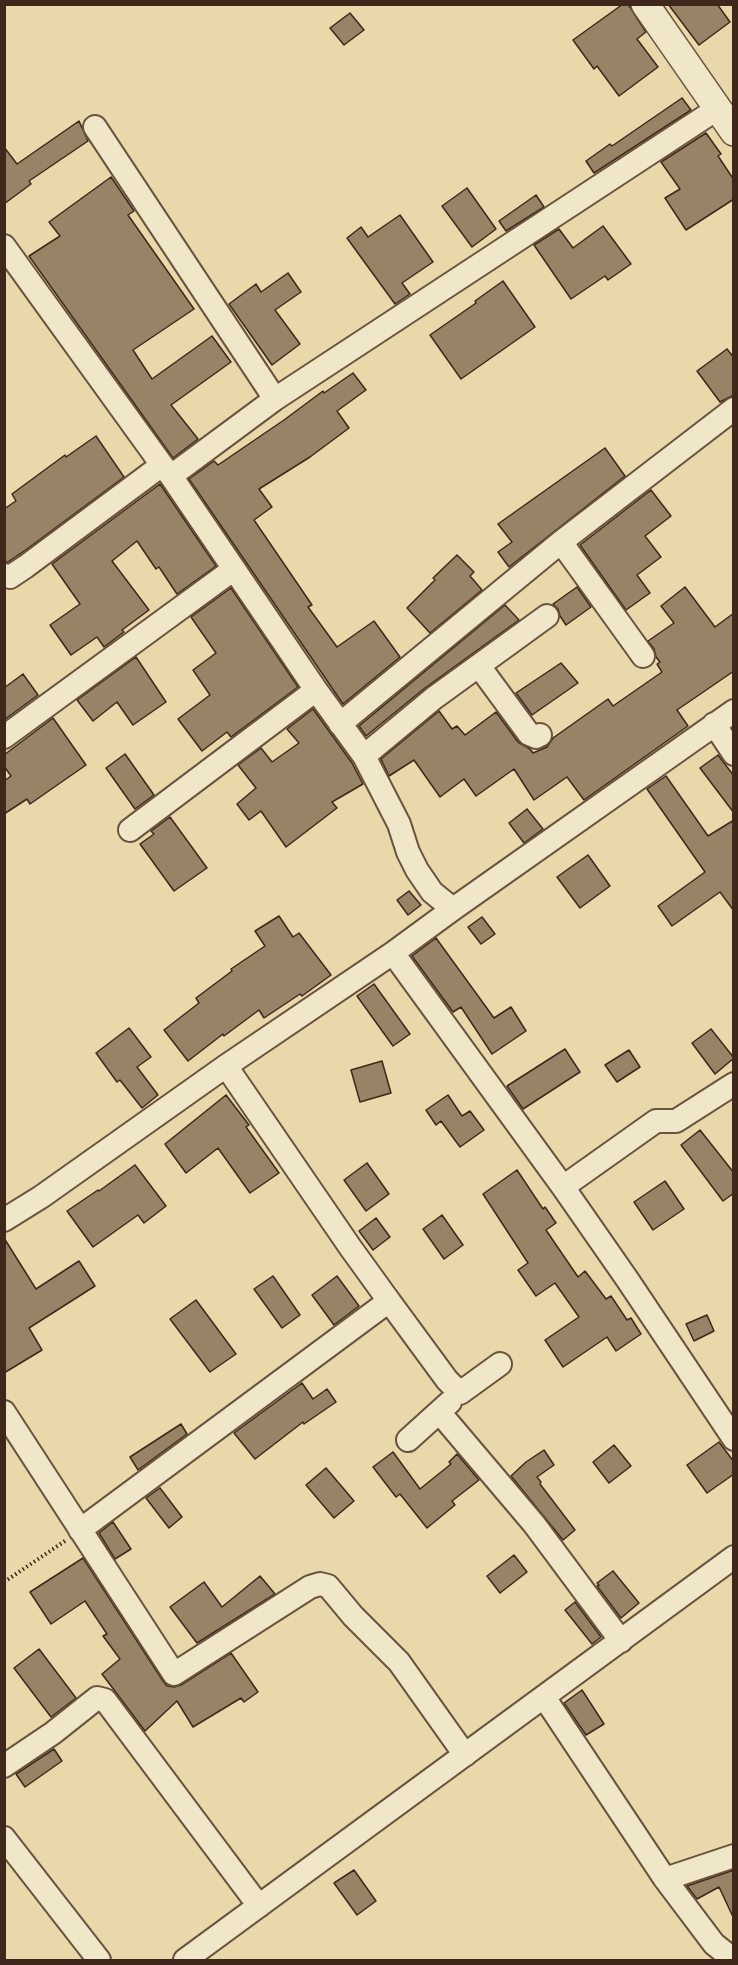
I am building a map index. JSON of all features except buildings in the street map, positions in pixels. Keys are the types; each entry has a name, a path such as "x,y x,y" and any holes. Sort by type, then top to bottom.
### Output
{"street":[{"path":"645,4 734,132"},
{"path":"4,574 10,577 275,399 717,109"},
{"path":"95,127 275,399"},
{"path":"4,246 167,471 316,690 364,756 399,824 408,852 417,870 432,892 453,909"},
{"path":"340,724 561,542 734,409"},
{"path":"561,542 643,656"},
{"path":"4,737 234,569"},
{"path":"364,756 434,698 547,616"},
{"path":"479,666 529,734 536,737 540,735"},
{"path":"130,830 316,690"},
{"path":"4,1220 41,1197 226,1066 393,953 734,711"},
{"path":"714,724 734,754"},
{"path":"393,953 563,1187 734,1439"},
{"path":"226,1066 350,1247 447,1380 460,1393"},
{"path":"563,1187 656,1121 676,1121 734,1084"},
{"path":"80,1530 389,1301"},
{"path":"408,1440 460,1393 500,1364"},
{"path":"4,1412 174,1674 310,1587 320,1584 328,1586 353,1616 399,1662 465,1755"},
{"path":"440,1413 534,1524 621,1641"},
{"path":"184,1960 734,1557"},
{"path":"544,1697 665,1879 714,1944 734,1960"},
{"path":"4,1766 53,1733 97,1698 105,1700 259,1906"},
{"path":"4,1838 99,1960"},
{"path":"665,1879 734,1856"}],"path":[{"path":"4,1582 80,1530"}]}
